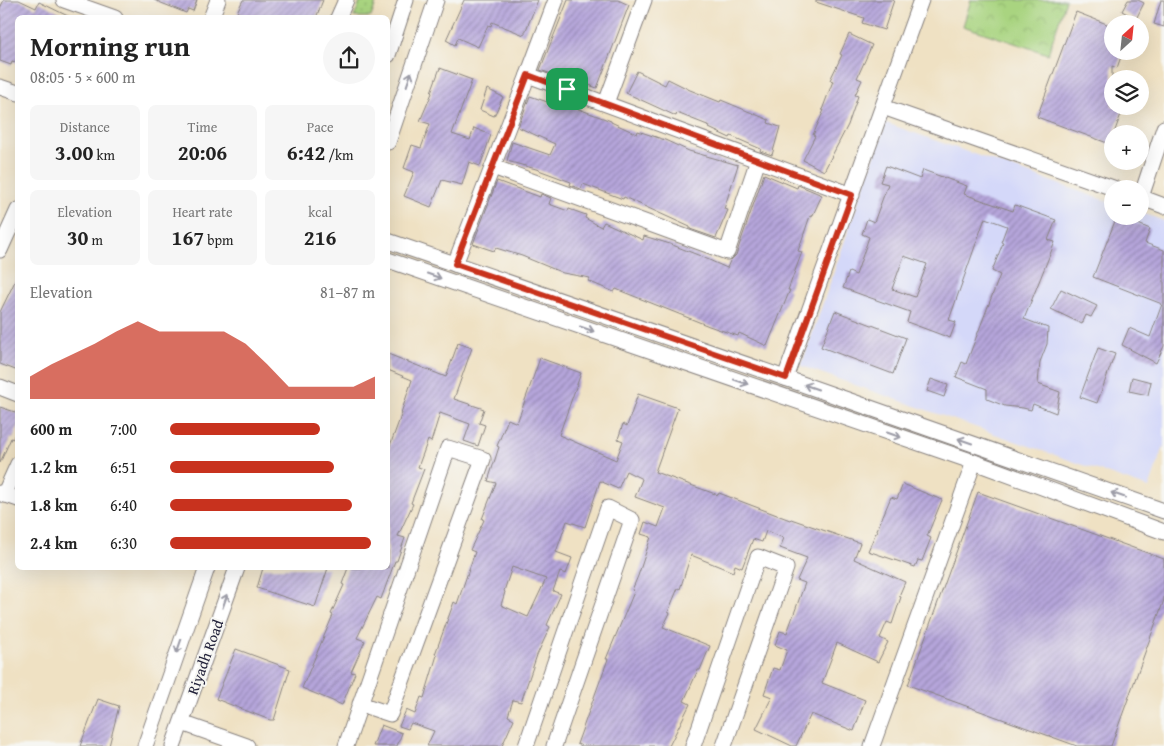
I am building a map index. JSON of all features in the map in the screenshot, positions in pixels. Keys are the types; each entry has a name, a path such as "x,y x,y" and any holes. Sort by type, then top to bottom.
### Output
{"street":[{"path":"64,0 106,15"},
{"path":"212,15 218,0"},
{"path":"339,15 346,0"},
{"path":"390,48 406,0"},
{"path":"390,136 436,0"},
{"path":"455,264 556,0"},
{"path":"606,103 644,0"},
{"path":"786,378 921,0"},
{"path":"528,75 852,195"},
{"path":"0,87 15,92"},
{"path":"883,107 1104,185"},
{"path":"1146,180 1164,128"},
{"path":"493,167 727,252 758,160"},
{"path":"1149,200 1164,206"},
{"path":"0,250 15,217"},
{"path":"390,242 1164,509"},
{"path":"390,261 974,462 1164,532"},
{"path":"0,387 15,393"},
{"path":"346,746 360,704 448,448 483,459 390,714 360,704"},
{"path":"872,746 974,462"},
{"path":"7,496 15,473"},
{"path":"526,746 608,508 632,520 554,746"},
{"path":"692,746 758,557 786,568 724,746"},
{"path":"145,746 206,570"},
{"name":"Riyadh Road","path":"174,746 236,570"},
{"path":"182,723 247,746"}],"shaded area":[{"path":"886,123 1104,200 1104,225 1149,225 1149,215 1164,221 1164,446 1149,488 801,366"}],"green space":[{"path":"361,0 377,0 372,15 355,15"},
{"path":"971,0 1066,0 1048,54 963,26"}],"building":[{"path":"4,0 19,0 36,8 39,2 66,15 15,15 15,62 12,61 11,65 0,61 0,8"},
{"path":"154,0 197,0 193,11 188,9 186,13"},
{"path":"243,0 323,0 317,15 243,15 237,12"},
{"path":"464,0 538,0 524,35 492,22 491,26 488,25 478,47 458,38 455,45 446,40"},
{"path":"568,0 618,0 629,5 597,88 540,70"},
{"path":"816,0 894,0 884,30 862,23 864,18 816,2"},
{"path":"1128,0 1138,0 1144,3 1138,15 1129,15 1122,11"},
{"path":"1161,0 1164,0 1164,27 1154,24"},
{"path":"1076,12 1104,23 1104,60 1120,60 1117,68 1112,66 1112,70 1104,70 1104,115 1121,115 1117,125 1104,125 1104,142 1037,117"},
{"path":"849,34 872,45 857,78 862,80 855,95 858,96 848,125 824,171 803,160 815,136 813,135 824,110 822,110 833,81 830,80 842,55 840,54"},
{"path":"440,68 472,80 452,134 470,140 474,128 491,135 480,166 469,162 462,185 442,180 431,207 404,196 414,172 404,168 412,145 421,148 430,124 420,121"},
{"path":"637,71 665,85 668,79 690,90 720,102 721,100 769,120 768,123 780,127 772,155 731,136 730,138 709,128 710,126 677,113 676,116 626,93"},
{"path":"487,89 503,97 494,116 480,110"},
{"path":"530,96 556,105 557,101 611,121 637,134 638,131 689,151 738,165 724,209 728,210 716,238 690,229 690,227 624,197 623,199 583,184 581,189 570,185 571,182 507,161 512,142 550,155 555,144 518,127"},
{"path":"886,166 920,179 923,170 967,186 964,194 1013,211 1015,205 1056,220 1048,240 1055,242 1024,319 1048,328 1047,344 1040,362 1038,384 1060,392 1056,413 1033,404 1031,410 1005,406 987,399 987,389 956,377 962,362 966,364 1000,275 992,271 1003,243 1001,242 1007,226 985,218 949,320 956,322 950,338 907,322 910,312 843,288 849,272 856,275 869,237 862,234 867,219 874,222 888,184 880,182","holes":["904,256 927,264 915,297 892,289"]},
{"path":"764,174 797,188 798,185 822,195 812,217 810,216 798,251 802,252 788,290 790,290 767,346 739,333 738,336 709,326 616,289 614,292 588,281 590,278 563,273 522,256 496,248 494,251 473,244 497,181 540,197 541,194 551,198 549,204 586,215 585,218 601,227 604,222 643,240 644,236 670,244 727,268 730,261 736,255"},
{"path":"1113,225 1141,225 1150,229 1145,243 1164,250 1164,346 1156,363 1122,345 1129,328 1150,337 1162,304 1093,277"},
{"path":"15,281 15,370 0,364 0,312"},
{"path":"1061,289 1097,306 1091,317 1086,315 1082,324 1051,309"},
{"path":"835,311 906,338 893,374 821,347"},
{"path":"458,343 472,348 454,399 484,409 479,423 485,425 478,446 464,441 470,424 440,413 431,442 428,440 418,467 424,469 411,503 413,504 398,536 405,538 397,561 395,561 381,599 377,597 357,638 365,641 351,672 355,673 342,705 302,688 333,615 331,614 344,585 342,584 347,570 390,570 390,446 412,380 390,371 390,355 446,377"},
{"path":"1098,348 1115,354 1097,403 1080,397"},
{"path":"540,358 581,373 559,435 616,460 623,441 618,439 623,424 627,426 638,394 678,408 655,472 860,543 854,559 905,582 899,596 901,597 892,624 887,622 880,638 888,642 878,662 837,643 822,683 865,700 854,731 811,714 796,746 792,746 756,729 772,697 764,694 773,668 780,670 787,650 775,645 780,631 787,633 805,583 797,580 807,558 780,548 784,538 766,531 762,542 753,539 742,568 735,565 733,572 691,555 680,589 678,588 668,612 670,613 663,627 710,646 684,701 690,704 669,746 582,746 577,744 608,659 606,659 634,592 632,590 651,537 641,534 645,522 658,527 665,508 635,497 642,479 626,471 618,489 600,481 585,527 567,521 556,552 572,558 566,574 560,572 553,591 561,594 547,625 550,627 537,655 521,702 513,700 508,716 514,719 502,746 427,746 434,731 411,723 408,729 399,726 406,710 415,714 421,697 424,698 437,655 435,654 454,602 457,604 475,552 470,550 484,520 482,519 496,483 488,481 499,447 497,446 508,419 517,423","holes":["512,567 546,579 528,617 501,605"]},
{"path":"1132,377 1151,382 1148,395 1129,391"},
{"path":"931,379 948,385 944,397 927,391"},
{"path":"0,407 15,412 15,433 0,463"},
{"path":"903,484 942,500 927,536 931,538 922,561 918,560 915,567 868,551 891,497 897,499"},
{"path":"978,492 1164,559 1164,600 1111,746 1077,746 908,685"},
{"path":"262,570 327,570 315,607 257,588"},
{"path":"236,649 290,669 274,720 216,699"},
{"path":"98,699 119,706 109,746 80,746"},
{"path":"381,725 402,733 397,746 373,746"}],"route":[{"path":"528,75 567,89 852,195 786,378 455,264 528,75"}]}
